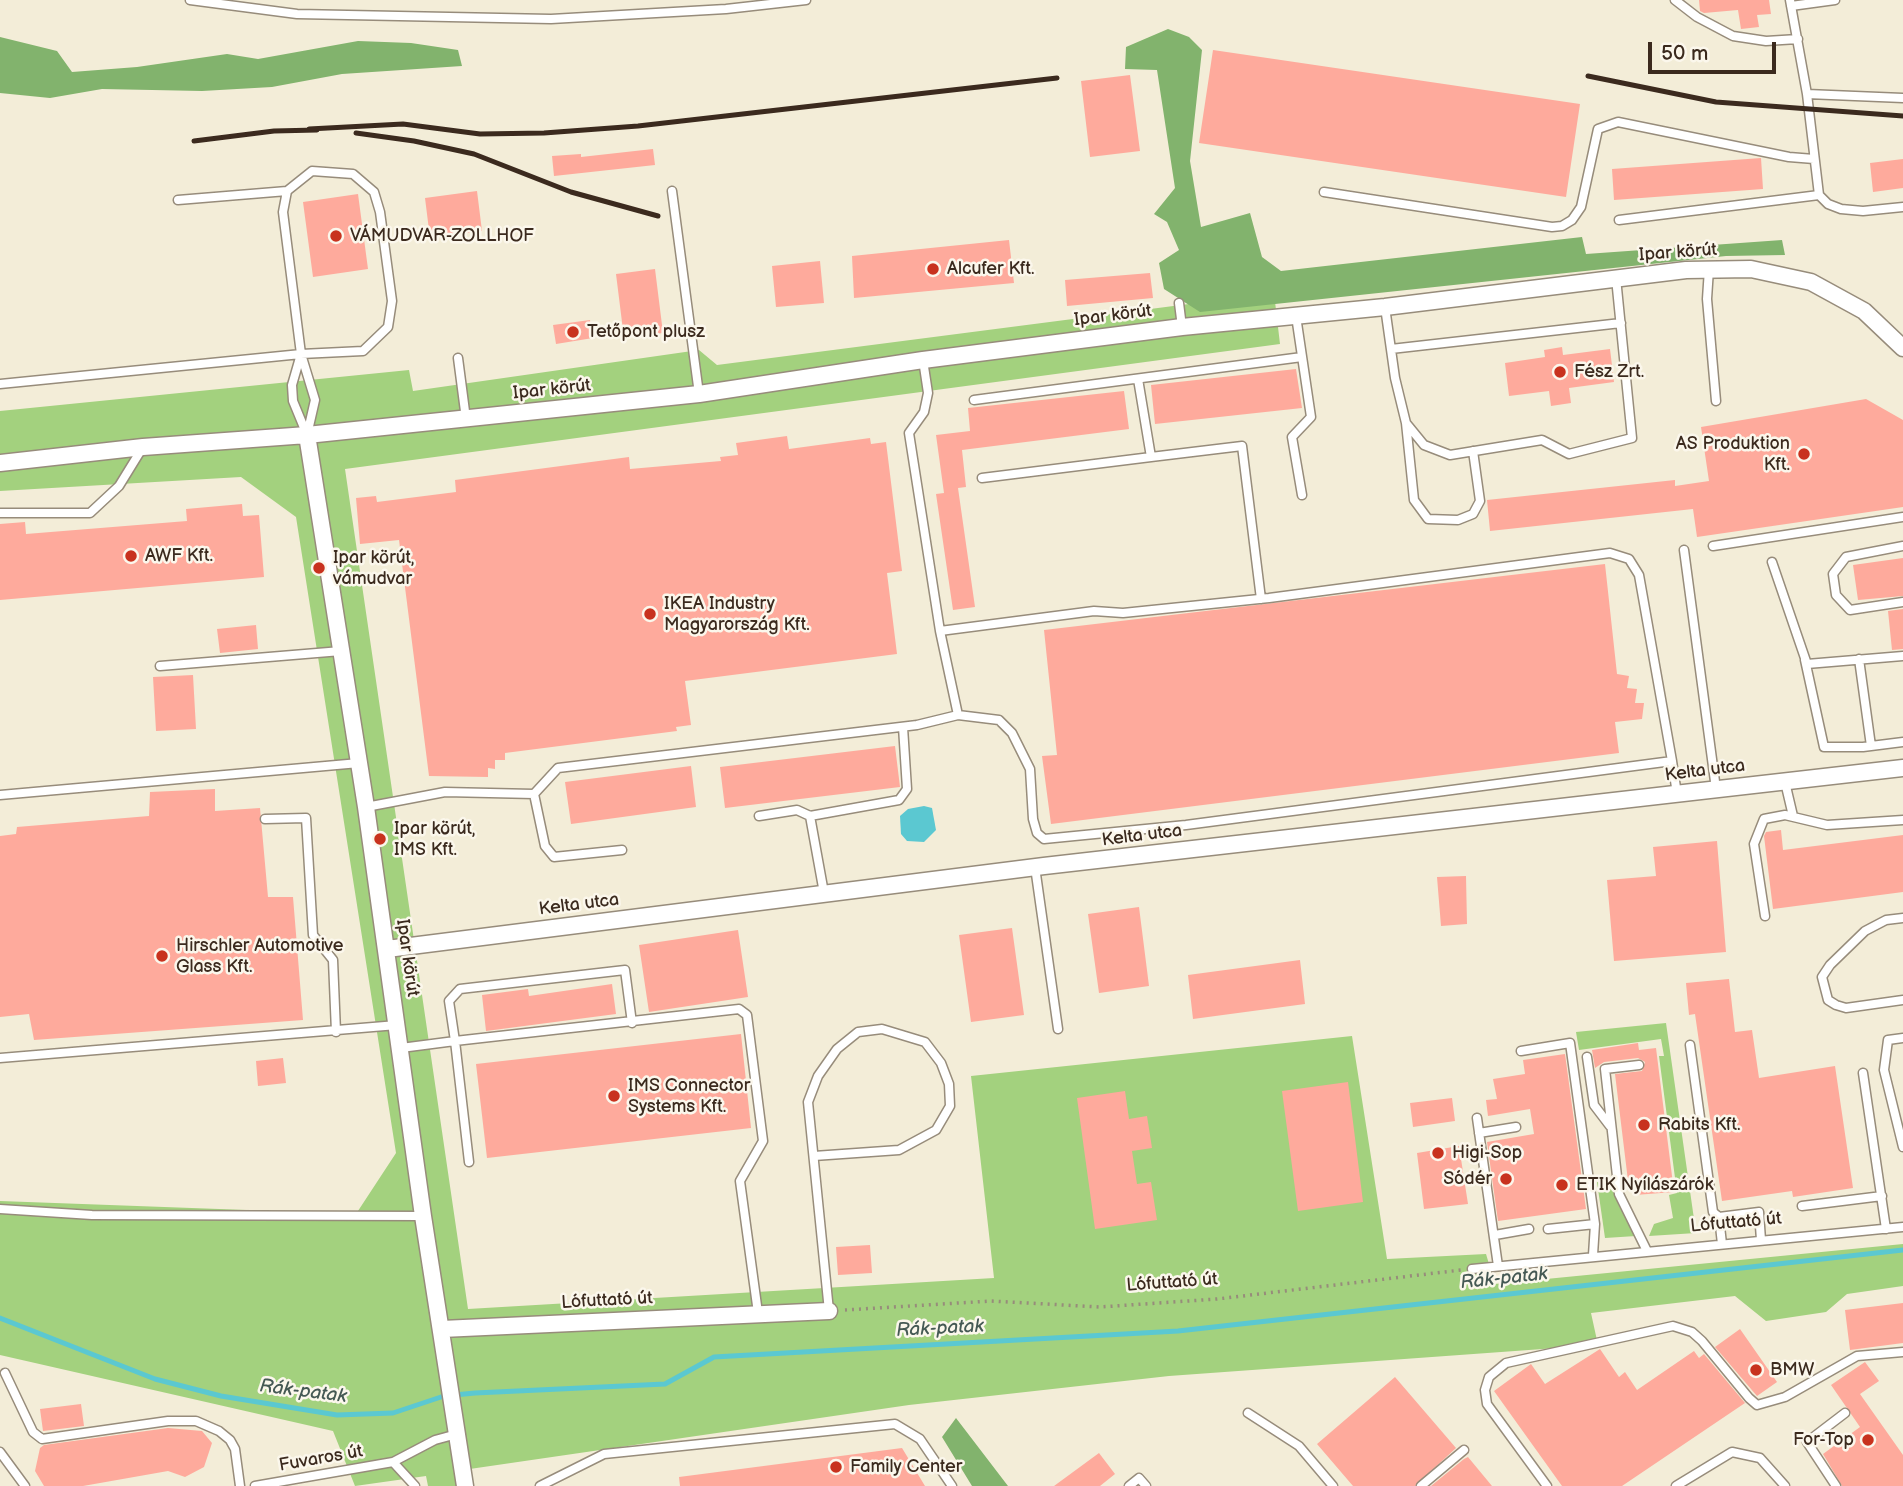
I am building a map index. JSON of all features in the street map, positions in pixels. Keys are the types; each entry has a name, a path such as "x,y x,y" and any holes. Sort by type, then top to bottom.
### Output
{"street":[{"name":"Ipar körút","path":"0,463 143,447 307,435 699,394 923,360 1182,327 1385,307 1709,269 1751,269 1811,282 1864,312 1903,348"},
{"name":"Ipar körút","path":"307,435 366,807 423,1216 466,1486"},
{"name":"Kelta utca","path":"387,949 1035,867 1903,768"},
{"name":"Lófuttató út","path":"442,1329 758,1312 829,1311"}],"lane":[{"path":"190,0 297,14 551,19 726,9 806,0"},
{"path":"1675,0 1697,17 1733,36 1766,41 1798,39"},
{"path":"1835,0 1791,3 1807,94 1819,195 1828,204 1841,209 1863,211 1903,208"},
{"path":"1807,94 1903,98"},
{"path":"1324,192 1552,227 1562,226 1572,220 1581,207 1598,129 1618,122 1789,157 1814,159"},
{"path":"0,384 301,354 363,351 388,327 392,302 380,212 374,192 354,174 312,171 287,191 178,200"},
{"path":"287,191 283,212 301,354 315,400 307,435"},
{"path":"672,191 699,394"},
{"path":"1619,220 1819,195"},
{"path":"1709,269 1707,299 1716,401"},
{"path":"1406,423 1424,445 1450,455 1542,440 1569,454 1632,438 1616,278"},
{"path":"1180,303 1182,327"},
{"path":"1385,307 1406,423 1415,500 1429,519 1458,520 1473,514 1480,501 1473,451"},
{"path":"1296,316 1311,417 1292,438 1302,495"},
{"path":"1391,349 1620,323"},
{"path":"301,354 292,385 293,401 307,435"},
{"path":"974,400 1303,357"},
{"path":"458,358 466,419"},
{"path":"923,360 926,402 924,412 909,433 940,631 958,715"},
{"path":"1138,379 1151,457"},
{"path":"982,478 1242,446 1261,598"},
{"path":"0,513 90,513 119,486 143,447"},
{"path":"1713,546 1903,517"},
{"path":"1903,546 1846,557 1833,574 1836,595 1850,610 1903,602"},
{"path":"1684,550 1716,789"},
{"path":"940,631 1094,611 1123,613 1261,598 1611,553 1629,559 1639,575 1677,794"},
{"path":"1772,562 1807,664 1903,656"},
{"path":"160,666 341,651"},
{"path":"1805,658 1824,747 1903,742"},
{"path":"1859,659 1871,746"},
{"path":"366,807 446,792 534,794 558,768 903,727 958,715 999,720 1016,739 1030,768 1033,819 1037,833 1044,839 1186,825 1672,761"},
{"path":"759,816 797,810 810,816 899,800 907,789 903,727"},
{"path":"0,795 359,763"},
{"path":"1785,782 1793,816"},
{"path":"534,794 545,846 555,857 622,850"},
{"path":"810,816 824,893"},
{"path":"1765,916 1754,844 1764,819 1793,816 1827,825 1903,820"},
{"path":"265,818 306,818 313,935 333,960 336,1032"},
{"path":"1035,867 1058,1030"},
{"path":"1903,918 1886,920 1865,931 1830,965 1822,977 1828,1000 1846,1008 1903,1000"},
{"path":"469,1162 449,1001 460,989 625,970 632,1023"},
{"path":"401,1048 738,1009 747,1015 762,1141 740,1181 758,1312"},
{"path":"0,1058 397,1025"},
{"path":"814,1156 899,1150 924,1139 936,1130 950,1106 949,1084 941,1063 925,1042 882,1029 858,1032 837,1049 818,1076 808,1102 829,1311"},
{"path":"1903,1038 1888,1040 1884,1070 1903,1147"},
{"path":"1521,1051 1570,1043 1595,1224 1593,1255"},
{"path":"1689,1045 1713,1212 1719,1217 1722,1244"},
{"path":"1587,1057 1594,1105 1612,1128"},
{"path":"1639,1065 1605,1069 1619,1194 1647,1251"},
{"path":"1863,1073 1886,1229"},
{"path":"1477,1118 1499,1266"},
{"path":"1479,1133 1516,1127"},
{"path":"1802,1206 1882,1196"},
{"path":"0,1209 92,1215 423,1216"},
{"path":"1719,1217 1759,1212 1761,1241"},
{"path":"1548,1229 1595,1224"},
{"name":"Lófuttató út","path":"1472,1269 1593,1255 1903,1227"},
{"path":"1495,1236 1529,1229"},
{"path":"1547,1486 1487,1404 1486,1384 1494,1370 1506,1363 1601,1339 1673,1326 1684,1327 1702,1341 1757,1405 1785,1397 1857,1356 1903,1352"},
{"path":"5,1373 33,1432 42,1439 168,1420 196,1421 209,1425 230,1440 235,1449 240,1486"},
{"path":"1248,1413 1299,1446 1333,1486"},
{"path":"1836,1486 1807,1442 1844,1413"},
{"path":"540,1486 604,1454 895,1424 920,1439 952,1486"},
{"name":"Fuvaros út","path":"255,1486 297,1482 393,1462 435,1440 457,1434"},
{"path":"1421,1486 1464,1450"},
{"path":"0,1452 25,1486"},
{"path":"1676,1486 1732,1452 1760,1458 1785,1486"},
{"path":"393,1462 415,1486"},
{"path":"1129,1486 1139,1478 1146,1486"}],"path":[{"name":"Lófuttató út","path":"829,1311 991,1301 1100,1307 1217,1299 1472,1269"}],"green space":[{"path":"1168,29 1189,37 1202,50 1190,161 1201,227 1250,213 1262,257 1281,271 1582,237 1586,254 1782,240 1785,255 1726,256 1200,312 1164,289 1159,263 1179,250 1167,222 1154,214 1175,188 1157,70 1125,69 1126,47"},
{"path":"0,37 57,51 72,72 137,67 227,54 258,59 358,41 411,43 458,50 462,66 342,74 272,87 202,91 102,89 50,98 0,93"},
{"path":"1274,293 1280,344 345,469 468,1309 994,1278 971,1076 1352,1036 1387,1259 1486,1254 1495,1284 1903,1244 1903,1286 1847,1294 1826,1312 1766,1321 1735,1296 1591,1313 1598,1345 1169,1376 909,1405 456,1471 459,1486 428,1486 426,1476 355,1486 333,1431 0,1355 0,1201 356,1214 396,1153 296,517 241,477 0,491 0,411 409,370 413,391 699,350 717,365"},
{"path":"1666,1023 1696,1233 1649,1236 1654,1224 1673,1218 1669,1195 1677,1193 1659,1056 1664,1056 1661,1039 1579,1050 1576,1032"},
{"path":"1597,1182 1615,1188 1619,1206 1636,1236 1605,1238"},
{"path":"956,1418 1008,1486 972,1486 942,1437"}],"water":[{"path":"924,806 932,808 936,830 924,842 907,841 901,834 900,816 908,809"}],"building":[{"path":"1699,0 1769,0 1771,14 1757,15 1759,27 1741,29 1738,10 1704,13 1700,11"},
{"path":"1213,50 1580,104 1566,197 1199,143"},
{"path":"1130,75 1140,151 1090,157 1081,81"},
{"path":"653,149 655,165 554,176 552,156 581,154 581,157"},
{"path":"1761,158 1763,189 1614,200 1612,169"},
{"path":"1903,159 1903,188 1873,192 1870,163"},
{"path":"477,191 482,231 430,238 425,198"},
{"name":"VÁMUDVAR-ZOLLHOF","path":"358,194 368,269 313,277 303,202"},
{"name":"Alcufer Kft.","path":"1009,240 1014,283 854,298 852,256"},
{"path":"820,261 824,303 776,307 772,266"},
{"path":"655,269 663,333 624,338 616,274"},
{"path":"1150,273 1153,298 1067,306 1065,280"},
{"name":"Tetőpont plusz","path":"590,320 593,338 556,344 553,325"},
{"name":"Fész Zrt.","path":"1562,347 1563,355 1610,349 1614,382 1569,388 1571,403 1551,406 1549,391 1509,396 1505,363 1545,357 1544,350"},
{"path":"1296,369 1302,408 1155,424 1151,385"},
{"path":"1124,391 1129,429 962,450 966,487 958,488 975,607 953,610 936,494 944,493 936,435 970,431 968,408"},
{"name":"AS Produktion Kft.","path":"1866,399 1903,420 1903,507 1697,537 1693,509 1490,531 1487,500 1675,480 1675,486 1709,481 1701,427"},
{"name":"IKEA Industry Magyarország Kft.","path":"787,436 789,449 870,438 871,444 886,442 902,571 887,573 897,654 685,681 691,725 676,727 677,731 505,753 505,760 495,760 495,769 488,768 488,777 429,776 399,540 360,544 356,498 376,496 377,502 456,492 455,480 629,457 630,469 721,461 720,457 738,455 736,443"},
{"name":"AWF Kft.","path":"242,504 243,516 259,515 264,577 0,600 0,524 25,522 26,534 187,521 186,509"},
{"path":"1903,558 1903,596 1858,600 1853,565"},
{"path":"1605,564 1617,674 1629,676 1627,688 1637,689 1635,703 1644,703 1642,719 1615,722 1619,753 1051,824 1042,756 1057,755 1044,630"},
{"path":"1903,609 1903,649 1892,650 1888,611"},
{"path":"256,625 258,649 220,653 217,629"},
{"path":"193,675 196,729 156,731 153,677"},
{"path":"895,746 900,787 725,808 720,767"},
{"path":"691,766 696,807 571,824 565,782"},
{"name":"Hirschler Automotive Glass Kft.","path":"215,789 215,811 260,808 268,897 293,897 303,1020 34,1040 29,1014 0,1017 0,836 16,834 17,827 149,816 150,792"},
{"path":"1781,830 1783,850 1903,835 1903,892 1773,909 1764,836 1766,832"},
{"path":"1717,841 1726,952 1614,961 1607,880 1656,876 1653,847"},
{"path":"1466,876 1467,924 1441,926 1437,877"},
{"path":"1139,907 1149,986 1099,993 1088,914"},
{"path":"1012,928 1024,1015 971,1022 959,935"},
{"path":"738,930 748,997 649,1012 639,945"},
{"path":"1300,960 1305,1004 1193,1019 1188,975"},
{"path":"1729,979 1735,1032 1752,1030 1759,1078 1835,1066 1853,1188 1793,1197 1792,1191 1722,1201 1695,1014 1689,1015 1686,983"},
{"path":"612,984 616,1014 486,1031 482,995 528,989 529,996"},
{"name":"IMS Connector Systems Kft.","path":"741,1034 751,1128 487,1158 476,1064"},
{"name":"Rabits Kft.","path":"1638,1043 1639,1050 1656,1048 1674,1192 1635,1195 1629,1189 1615,1074 1642,1071 1645,1062 1638,1058 1604,1062 1595,1068 1592,1050"},
{"path":"1565,1054 1586,1209 1498,1221 1487,1142 1534,1134 1530,1109 1488,1116 1486,1100 1497,1099 1493,1079 1525,1074 1523,1060"},
{"path":"283,1058 286,1083 258,1086 256,1061"},
{"path":"1348,1082 1363,1202 1298,1211 1282,1091"},
{"path":"1125,1091 1129,1119 1147,1116 1152,1148 1132,1151 1137,1184 1151,1182 1157,1220 1095,1229 1077,1098"},
{"path":"1452,1098 1455,1121 1413,1127 1410,1103"},
{"path":"1459,1146 1468,1204 1424,1209 1417,1153"},
{"path":"870,1245 872,1273 838,1275 836,1247"},
{"path":"1903,1303 1903,1343 1850,1350 1845,1310"},
{"path":"1740,1329 1777,1382 1757,1396 1715,1347"},
{"path":"1600,1349 1619,1377 1625,1372 1637,1390 1694,1351 1699,1358 1704,1354 1745,1403 1622,1486 1562,1486 1494,1391 1531,1364 1545,1384"},
{"name":"For-Top","path":"1865,1362 1879,1381 1860,1394 1903,1455 1903,1486 1842,1486 1823,1454 1860,1427 1831,1385"},
{"path":"1395,1377 1456,1448 1415,1486 1353,1486 1317,1444"},
{"path":"81,1404 84,1426 43,1431 40,1409"},
{"path":"168,1428 202,1431 212,1443 204,1467 185,1477 168,1471 83,1486 44,1486 35,1471 40,1448 44,1445"},
{"name":"Family Center","path":"902,1448 925,1486 680,1486 679,1477"},
{"path":"1099,1453 1115,1474 1100,1486 1054,1486"},
{"path":"1468,1457 1492,1486 1431,1486 1464,1459"}],"waterway":[{"name":"Rák-patak","path":"0,1318 155,1379 221,1396 337,1415 393,1413 444,1396 665,1384 714,1357 1178,1331 1903,1250"}],"railway":[{"path":"1588,76 1716,102 1903,116"},
{"path":"309,129 403,124 480,134 544,133 638,126 1057,78"},
{"path":"194,141 274,131 317,130"},
{"path":"356,133 414,141 474,154 571,192 658,216"}],"place":[{"name":"VÁMUDVAR-ZOLLHOF","path":"336,236"},
{"name":"Alcufer Kft.","path":"933,269"},
{"name":"Tetőpont plusz","path":"573,332"},
{"name":"Fész Zrt.","path":"1560,372"},
{"name":"AS Produktion Kft.","path":"1804,454"},
{"name":"AWF Kft.","path":"131,556"},
{"name":"Ipar körút, vámudvar","path":"319,568"},
{"name":"IKEA Industry Magyarország Kft.","path":"650,614"},
{"name":"Ipar körút, IMS Kft.","path":"380,839"},
{"name":"Hirschler Automotive Glass Kft.","path":"162,956"},
{"name":"IMS Connector Systems Kft.","path":"614,1096"},
{"name":"Rabits Kft.","path":"1644,1125"},
{"name":"Higi-Sop","path":"1438,1153"},
{"name":"Sódér","path":"1506,1179"},
{"name":"ETIK Nyílászárók","path":"1562,1185"},
{"name":"BMW","path":"1756,1370"},
{"name":"For-Top","path":"1868,1440"},
{"name":"Family Center","path":"836,1467"}]}
